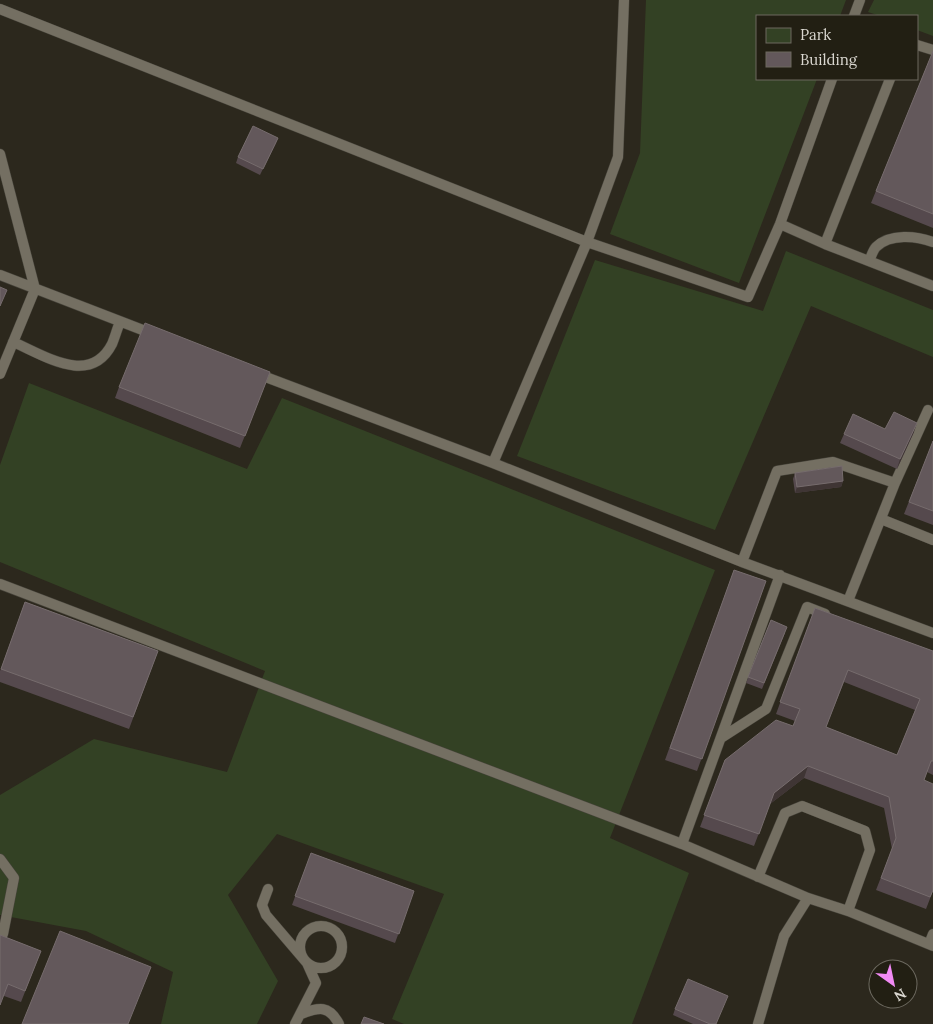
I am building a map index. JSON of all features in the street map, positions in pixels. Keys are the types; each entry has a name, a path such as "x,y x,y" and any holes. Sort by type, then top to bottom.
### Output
{"lane":[{"path":"493,463 586,242 618,157 624,0"},
{"path":"854,15 860,0"},
{"path":"0,10 586,242 748,297 780,224 832,80"},
{"path":"918,45 933,50"},
{"path":"825,244 890,80"},
{"path":"0,154 35,289 0,374"},
{"path":"780,224 825,244 933,286"},
{"path":"869,261 875,248 885,241 901,237 933,242"},
{"path":"0,274 167,340"},
{"path":"13,342 67,366 77,367 92,363 104,355 112,344 120,322"},
{"path":"241,368 493,463 742,562 933,633"},
{"path":"848,601 895,483 928,410"},
{"path":"742,562 777,471 833,462 895,483"},
{"path":"881,519 933,540"},
{"path":"682,844 780,575"},
{"path":"0,584 682,844 808,898 932,941"},
{"path":"721,738 766,708 807,607 834,617"},
{"path":"758,877 785,813 802,806 865,831 870,850 848,911"},
{"path":"0,859 14,878 3,934"},
{"path":"268,889 262,905 266,915 307,963 320,969 333,965 338,960 343,947 342,940 334,929 327,926 313,927 307,931 300,944 303,958 307,963 316,983 295,1024"},
{"path":"758,1024 784,936 808,898"},
{"path":"300,1014 323,1008 334,1014 339,1024"}],"green space":[{"path":"646,0 846,0 840,15 756,15 756,80 817,80 739,283 610,234 640,153"},
{"path":"874,0 933,0 933,36 918,30 918,15 877,15 868,12"},
{"path":"786,251 933,310 933,357 811,306 715,530 517,456 595,260 763,311"},
{"path":"29,383 247,469 282,398 715,570 610,838 689,873 632,1024 404,1024 392,1019 444,894 277,834 228,895 278,981 257,1024 161,1024 173,972 86,931 0,915 0,795 94,739 227,772 265,671 0,562 0,465"}],"building":[{"path":"933,51 933,214 876,191"},
{"path":"253,126 278,138 263,169 238,157"},
{"path":"0,287 7,290 0,306"},
{"path":"145,323 270,372 245,436 119,387"},
{"path":"894,412 917,423 900,459 844,434 853,414 885,429"},
{"path":"933,441 933,511 909,502"},
{"path":"842,466 843,481 797,487 795,473"},
{"path":"734,570 766,581 702,759 670,748"},
{"path":"25,602 158,651 133,717 1,669"},
{"path":"815,608 933,651 933,761 931,761 924,780 933,784 933,890 930,897 881,878 896,838 889,797 808,766 774,793 759,834 704,815 725,760 776,720 793,726 800,709 780,702","holes":["848,670 920,699 897,755 826,727"]},
{"path":"771,620 787,627 764,683 748,677"},
{"path":"311,853 414,891 399,934 295,896"},
{"path":"60,931 151,967 128,1024 22,1024"},
{"path":"0,935 41,951 25,991 8,984 0,1005"},
{"path":"688,979 728,996 716,1024 710,1024 675,1009"},
{"path":"364,1017 384,1024 361,1024"}]}
